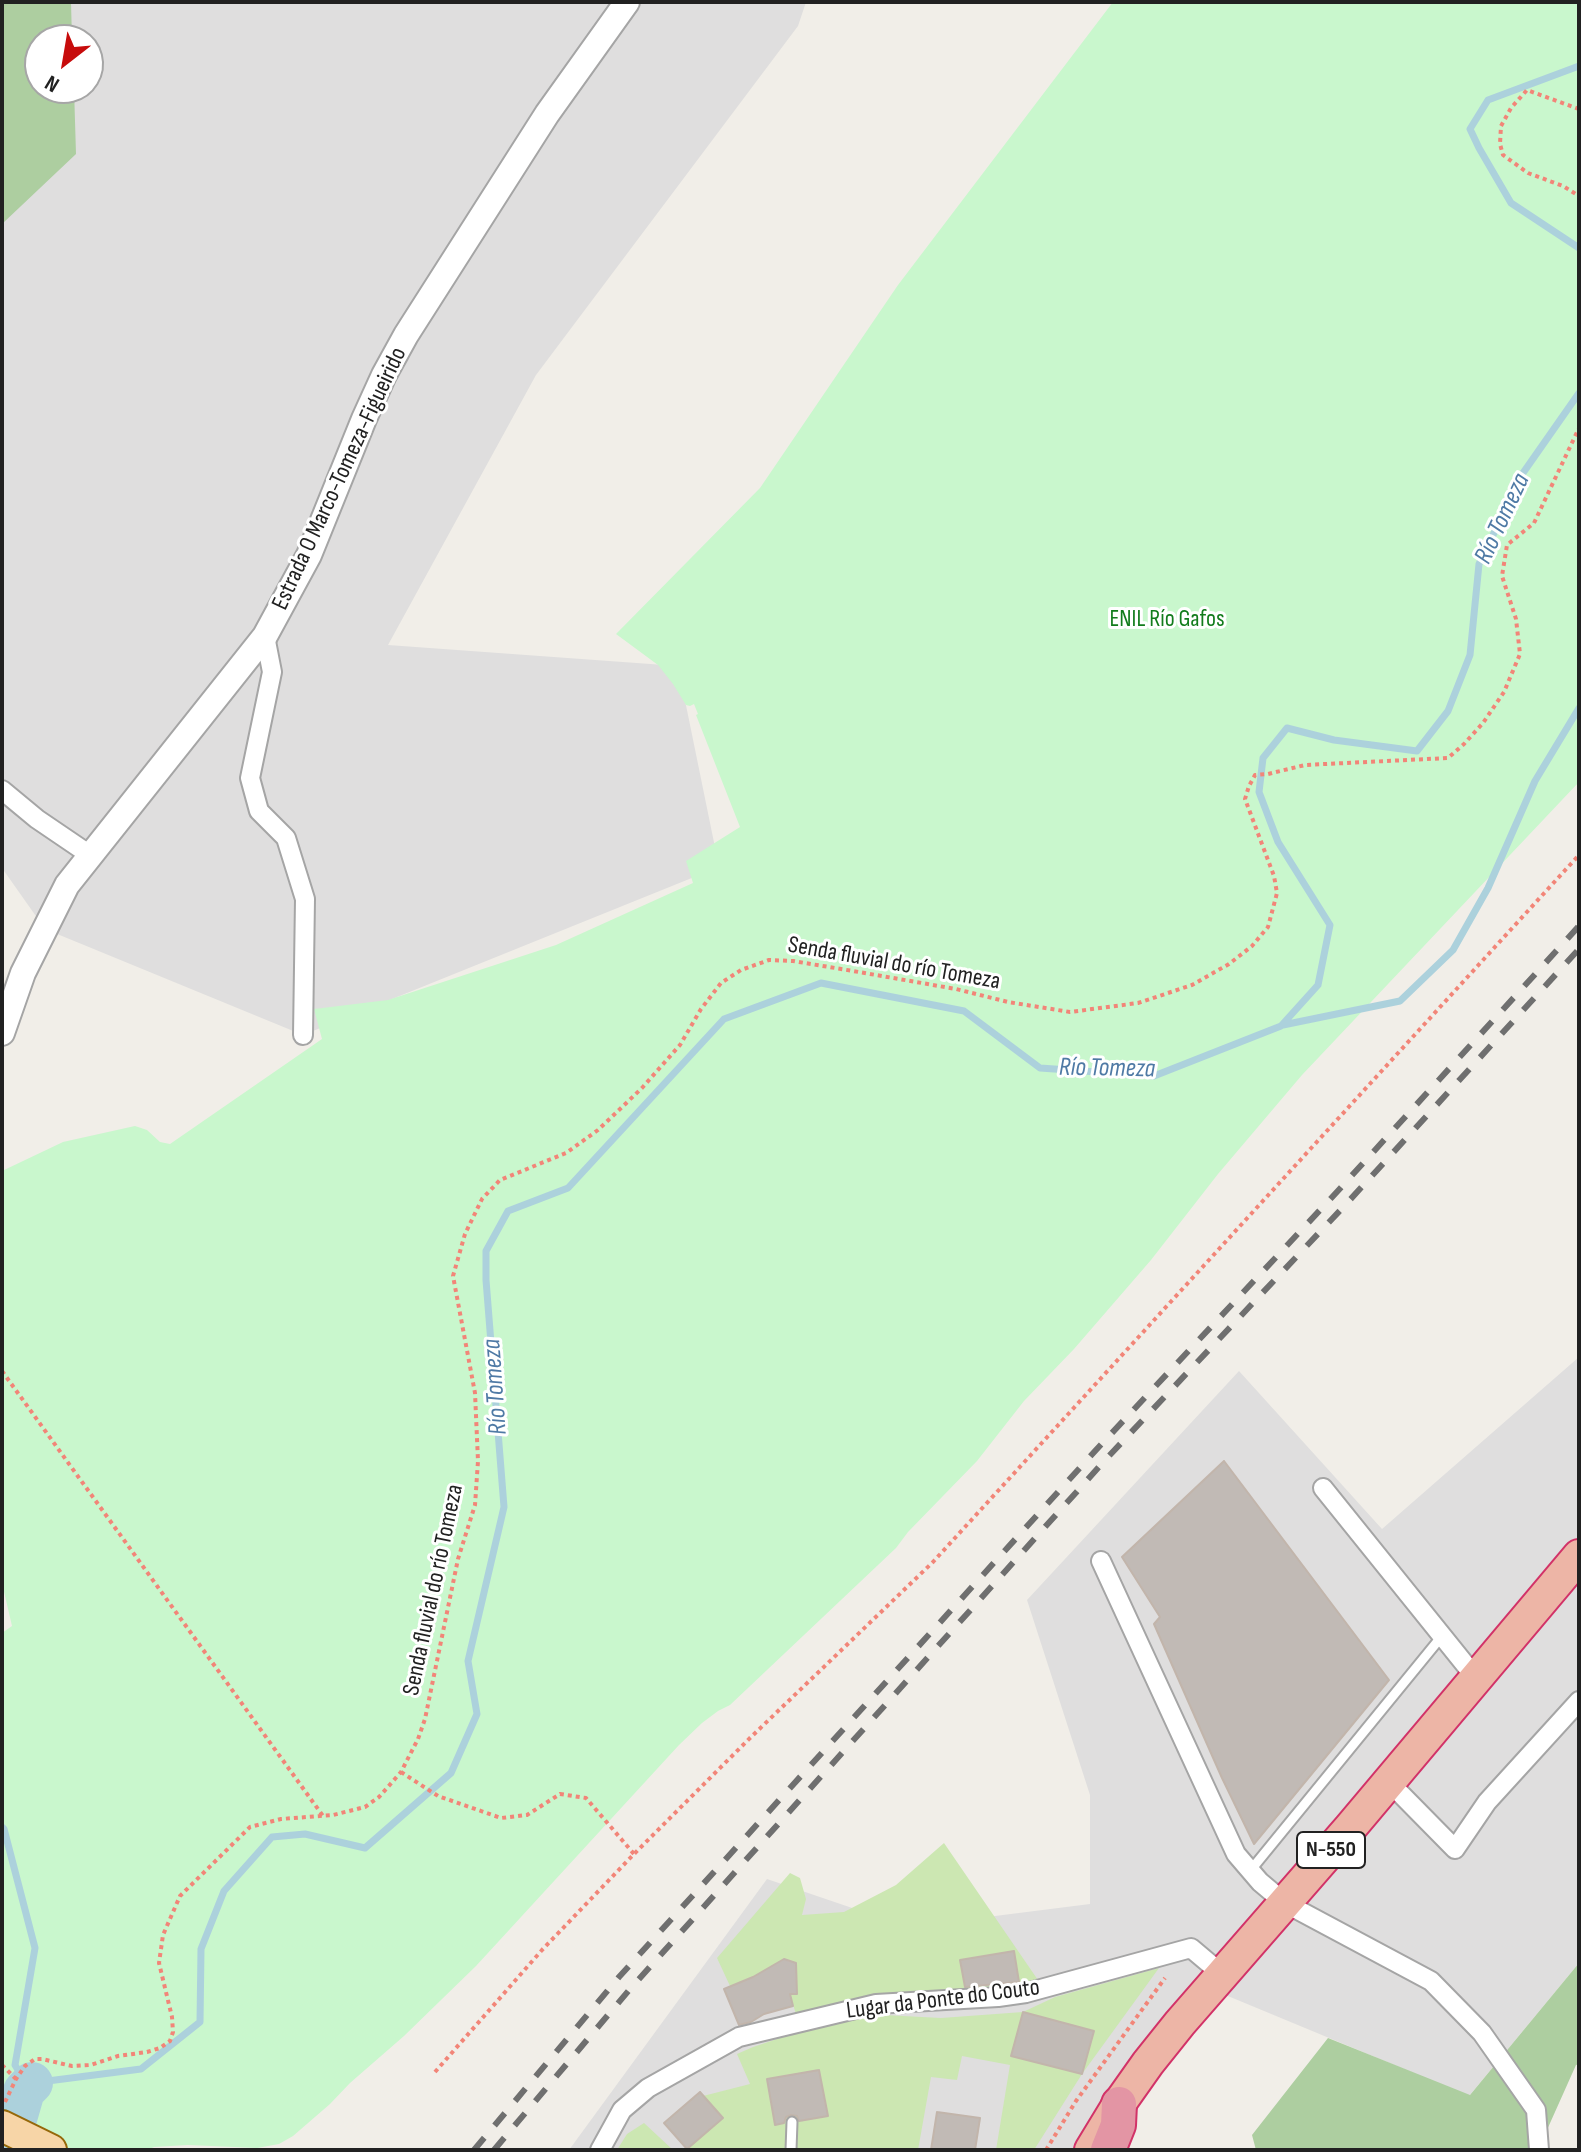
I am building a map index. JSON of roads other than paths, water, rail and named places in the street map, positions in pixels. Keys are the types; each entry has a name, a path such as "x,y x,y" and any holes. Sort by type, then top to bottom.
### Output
{"highway":[{"name":"N-550","path":"1091,2150 1119,2104 1172,2033 1579,1556"},
{"path":"1108,2150 1118,2125 1119,2104"}],"main road":[{"path":"2,2126 51,2150"}],"street":[{"name":"Estrada O Marco-Tomeza-Figueirido","path":"2,1033 23,973 67,885 265,636 309,555 364,419 406,335 547,114 627,2"},
{"path":"265,636 272,672 250,778 259,811 286,838 305,899 303,1035"},
{"path":"2,790 37,819 90,855"},
{"path":"1323,1488 1476,1678"},
{"path":"1101,1561 1236,1854 1260,1882 1285,1903 1431,1981 1482,2033 1536,2110 1539,2150"},
{"path":"1389,1782 1455,1849 1487,1802 1579,1701"},
{"name":"Lugar da Ponte do Couto","path":"600,2150 622,2110 648,2088 739,2037 876,2004 1026,1993 1191,1948 1223,1975"}],"lane":[{"path":"1250,1871 1442,1636"},
{"path":"791,2150 792,2122"}],"waterway":[{"name":"Río Tomeza","path":"1579,66 1488,100 1470,129 1511,203 1579,248"},
{"name":"Río Tomeza","path":"2,1827 35,1948 15,2065 21,2075 32,2083 141,2069 200,2022 201,1949 224,1891 272,1837 305,1834 365,1848 451,1773 477,1714 468,1661 504,1507 486,1251 508,1211 568,1188 724,1019 821,983 964,1011 1040,1068 1154,1076 1281,1026 1318,985 1330,925 1278,842 1259,792 1263,758 1287,728 1334,740 1417,751 1448,711 1470,655 1479,564 1523,473 1579,393"},
{"name":"Río Tomeza","path":"1283,1025 1400,1001 1453,950 1488,888 1535,781 1579,708"},
{"name":"Río Tomeza","path":"7,2150 24,2091 32,2083"}],"railway":[{"path":"474,2150 619,1977 1096,1450 1579,926"},
{"path":"494,2150 630,1989 1107,1458 1348,1202 1579,949"}],"park label":[{"name":"ENIL Río Gafos","path":"1167,620"}]}
